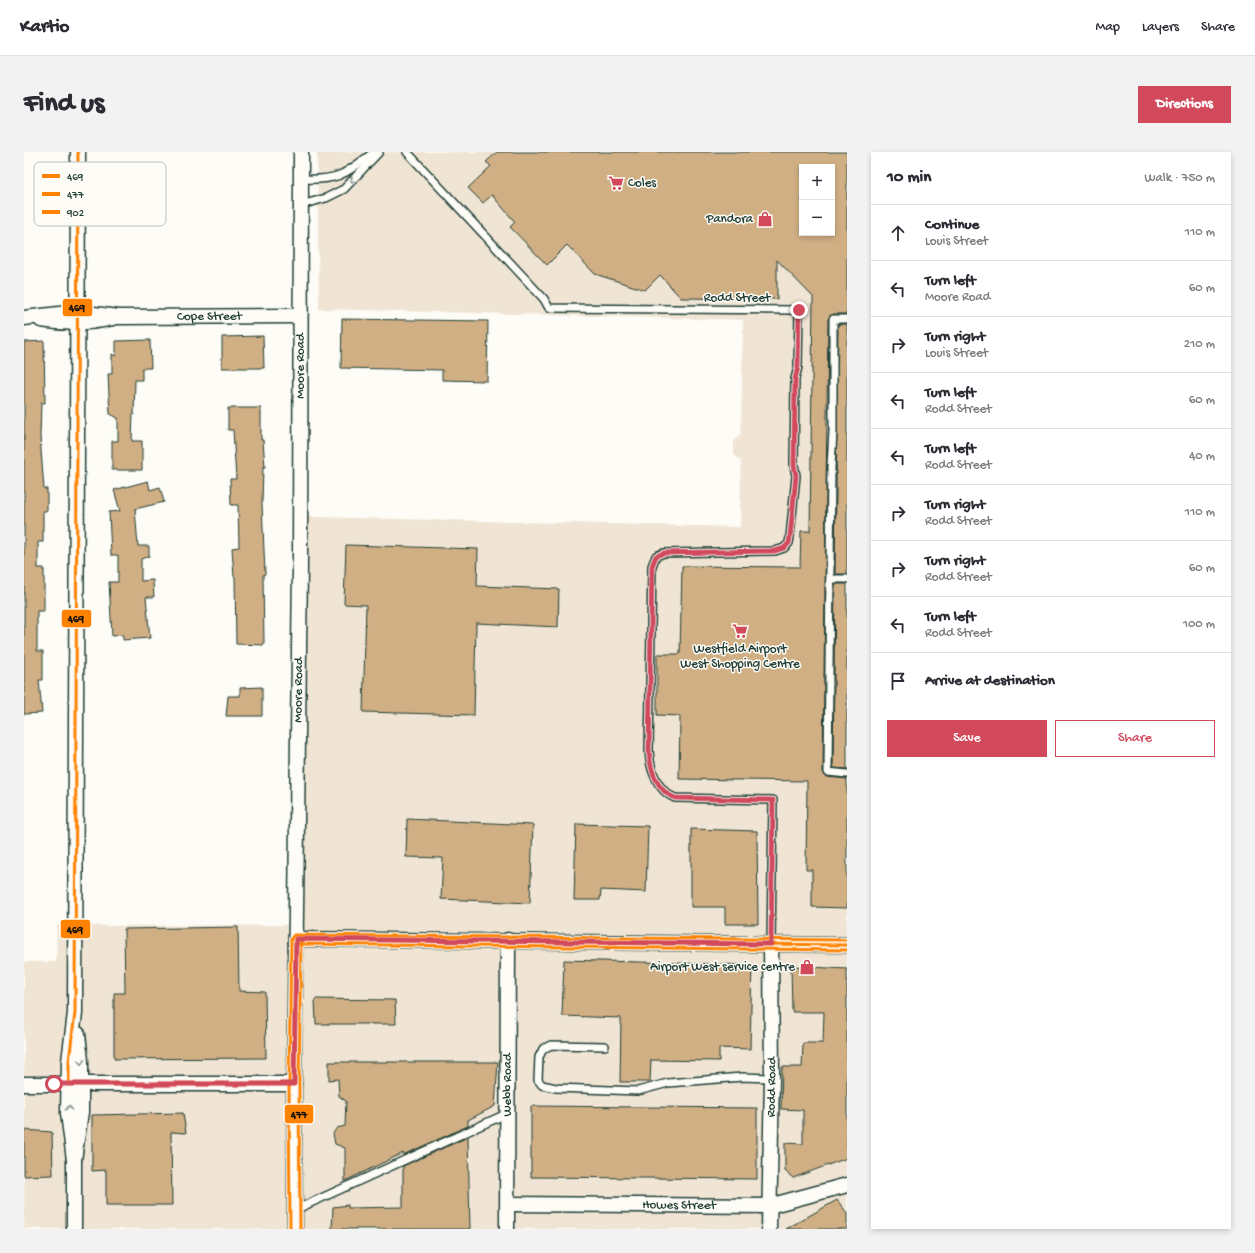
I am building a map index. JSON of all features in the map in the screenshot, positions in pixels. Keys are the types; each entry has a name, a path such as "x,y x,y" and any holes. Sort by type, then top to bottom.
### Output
{"street":[{"path":"78,152 78,162"},
{"name":"Moore Road","path":"295,1229 294,1084 300,564 301,152"},
{"path":"74,1229 74,1160 68,1113 75,1084 69,1061 75,1014 78,226"},
{"name":"Cope Street","path":"24,318 300,316"},
{"path":"296,939 508,940 847,945"},
{"name":"Webb Road","path":"508,940 506,1114 508,1229"},
{"name":"Rodd Road","path":"769,1229 772,1078 771,944"},
{"path":"24,1084 294,1084"},
{"name":"Howes Street","path":"508,1204 769,1206 847,1185"}],"lane":[{"path":"301,179 322,180 338,176 348,172 374,152"},
{"path":"301,205 326,198 344,189 379,152"},
{"name":"Rodd Street","path":"407,152 544,299 549,308 799,310 798,367 795,379 795,500 789,543 784,548 775,551 664,553 656,556 652,566 649,751 651,767 659,786 668,795 675,798 773,800 771,944"},
{"path":"847,319 833,319 834,431 830,579 828,772 829,774 847,774"},
{"path":"830,579 847,579"},
{"path":"605,1046 551,1044 543,1049 539,1057 538,1080 542,1085 556,1088 638,1092 668,1083 742,1077 772,1078"},
{"path":"295,1210 506,1114"}],"shaded area":[{"path":"317,152 847,152 847,1229 24,1229 24,962 56,962 57,926 295,925 300,514 315,517 740,527 741,461 734,455 734,441 741,433 743,320 319,309"}],"building":[{"path":"497,152 847,152 847,314 833,314 828,319 823,772 827,777 847,779 847,908 812,907 812,870 806,870 807,781 679,779 680,716 657,715 657,654 680,654 682,566 800,567 801,531 810,531 813,297 777,260 777,299 681,298 660,275 645,290 595,274 567,245 547,265 510,227 515,222 492,195 483,203 468,188 491,166 486,162"},
{"path":"342,319 488,321 487,381 442,380 442,370 341,368"},
{"path":"838,324 847,324 847,574 835,574"},
{"path":"263,336 264,368 222,368 222,337"},
{"path":"150,340 151,368 142,368 142,380 135,380 132,441 142,441 142,470 112,470 112,441 118,441 118,418 110,414 108,374 112,374 112,354 116,356 116,341"},
{"path":"44,341 45,403 41,403 40,437 44,489 47,489 47,511 43,511 43,542 38,542 38,568 44,568 44,611 37,611 37,651 43,651 43,680 39,680 42,713 24,714 24,342"},
{"path":"228,408 261,408 261,440 263,440 265,467 263,467 262,504 265,574 263,575 264,645 236,644 235,577 232,548 239,547 238,505 231,505 230,479 236,479 233,430 228,430"},
{"path":"148,481 150,490 160,487 164,502 135,509 138,546 149,546 149,556 141,559 141,581 153,580 154,597 146,597 150,638 123,640 123,635 112,636 109,582 118,582 118,555 111,555 109,512 120,511 114,490"},
{"path":"346,545 478,549 477,586 559,589 558,627 476,623 474,715 363,712 366,605 344,604"},
{"path":"835,584 847,584 847,769 833,768"},
{"path":"262,687 262,716 226,716 228,696 240,696 240,688"},
{"path":"407,819 533,825 530,903 441,899 443,858 406,857"},
{"path":"576,824 648,826 646,892 601,890 600,900 574,900"},
{"path":"691,829 757,831 758,924 725,924 725,907 691,907"},
{"path":"238,927 239,991 265,992 266,1058 114,1059 114,993 125,993 124,929"},
{"path":"564,960 752,965 750,1049 719,1048 719,1061 651,1060 650,1082 620,1082 621,1018 562,1016"},
{"path":"791,966 847,969 847,1158 793,1178 785,1171 785,1143 803,1144 803,1110 781,1109 782,1067 802,1067 803,1043 823,1043 824,1012 792,1012"},
{"path":"315,999 395,1000 396,1024 316,1024"},
{"path":"329,1062 498,1062 495,1106 468,1120 468,1126 403,1155 403,1153 345,1181 345,1148 335,1144 333,1133 337,1128 345,1126 346,1101 339,1096 338,1079 329,1080"},
{"path":"531,1106 757,1108 757,1179 531,1177"},
{"path":"183,1113 186,1133 171,1132 172,1205 106,1205 106,1170 92,1171 92,1115"},
{"path":"24,1130 52,1132 53,1175 24,1176"},
{"path":"468,1137 470,1229 332,1229 333,1207 348,1205 348,1208 403,1207 403,1166"},
{"path":"837,1200 847,1213 847,1229 786,1229"}],"transit line":[{"name":"469","path":"78,152 78,162"},
{"name":"469","path":"69,1084 69,1061 75,1013 78,226"},
{"name":"902","path":"290,1229 289,1084 291,939 294,935 847,940"},
{"name":"469","path":"296,939 847,945"},
{"name":"469","path":"294,1084 296,939"},
{"name":"477","path":"300,1229 299,1084 301,939"},
{"name":"477","path":"296,944 847,950"},
{"name":"469","path":"69,1084 294,1084"}],"place":[{"name":"Coles","path":"616,183"},
{"name":"Pandora","path":"765,219"},
{"name":"Westfield Airport West Shopping Centre","path":"740,631"},
{"name":"Airport West service centre","path":"807,967"}],"route":[{"path":"54,1084 294,1084 296,939 508,940 771,944 773,800 675,798 668,795 659,786 651,767 649,751 652,566 656,556 664,553 775,551 784,548 789,543 795,500 795,379 798,367 799,310"}]}
